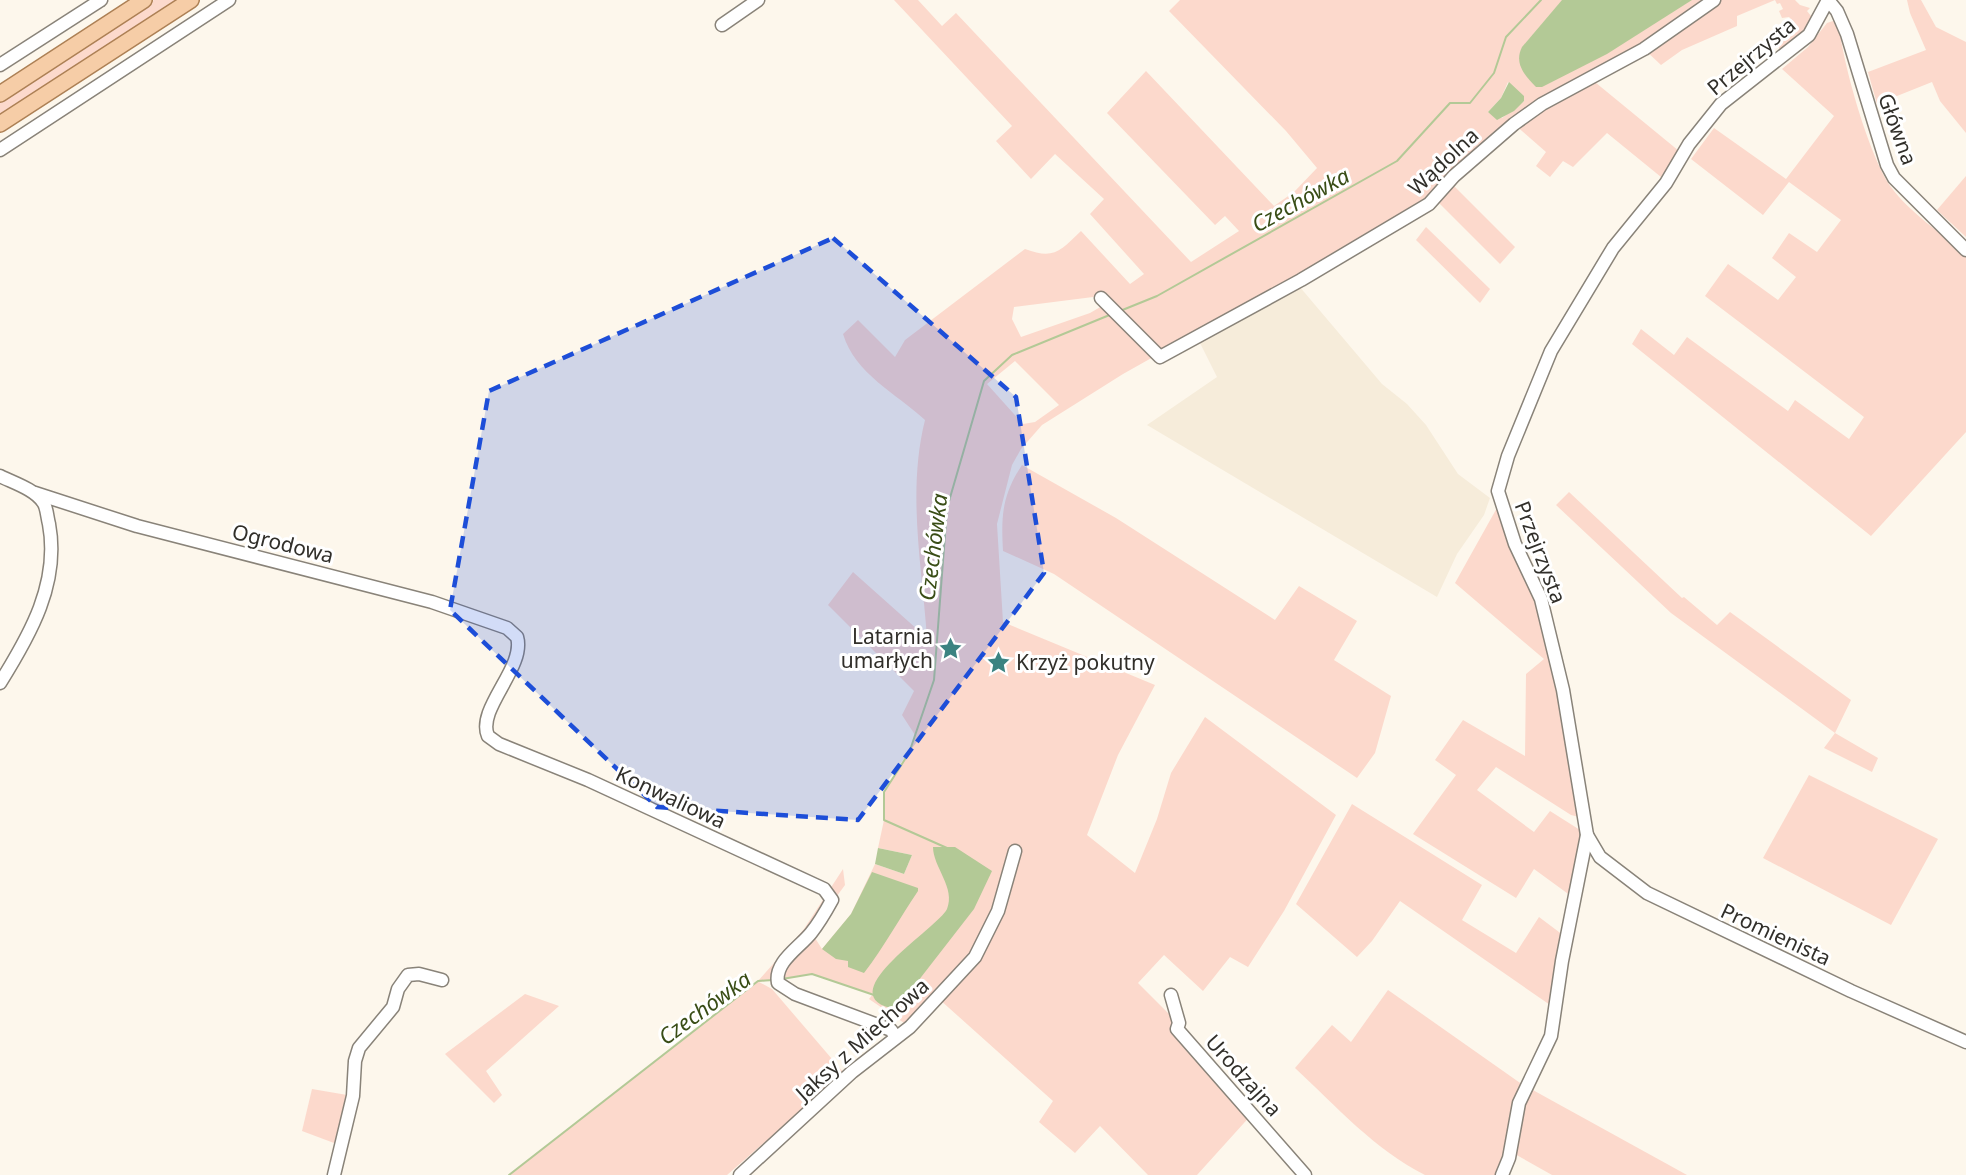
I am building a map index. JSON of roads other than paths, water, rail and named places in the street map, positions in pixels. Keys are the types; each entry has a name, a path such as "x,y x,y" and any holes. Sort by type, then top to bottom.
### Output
{"main road":[{"path":"0,94 144,0"},
{"path":"0,124 190,0"}],"street":[{"path":"0,65 100,0"},
{"path":"0,150 229,0"},
{"path":"722,24 758,0"},
{"name":"Wądolna","path":"1106,303 1160,357 1311,275 1429,204 1454,176 1514,124 1542,104 1644,49 1714,0"},
{"name":"Główna","path":"1828,0 1837,11 1847,34 1887,165 1894,178 1966,250"},
{"name":"Przejrzysta","path":"1502,1175 1509,1158 1519,1103 1551,1036 1562,961 1587,835 1563,690 1540,599 1515,544 1498,492 1516,436 1551,351 1613,248 1666,183 1689,144 1721,104 1809,35 1828,0"},
{"name":"Ogrodowa","path":"0,476 35,493 137,526 432,602 507,628 518,637 518,651 486,723 488,736"},
{"path":"0,683 25,644 42,605 52,541 45,503 35,493"},
{"name":"Konwaliowa","path":"488,736 499,744 588,780 824,889 832,900 812,933 783,962 778,971 778,983 782,988 891,1030 896,1037"},
{"name":"Promienista","path":"1587,835 1600,857 1647,893 1851,991 1966,1042"},
{"name":"Jaksy z Miechowa","path":"741,1175 852,1072 896,1037 942,995 975,957 998,911 1015,851"},
{"path":"334,1175 353,1096 355,1061 359,1048 393,1007 398,989 408,975 419,974 442,980"},
{"name":"Urodzajna","path":"1171,994 1179,1023 1177,1029 1305,1175"}],"waterway":[{"name":"Czechówka","path":"1120,311 1157,296 1397,161 1450,103 1470,103 1494,73 1506,37 1541,0"},
{"name":"Czechówka","path":"947,848 884,820 884,792 909,753 934,680 947,508 984,381 1012,355 1112,314"},
{"name":"Czechówka","path":"782,979 812,974 874,995"},
{"name":"Czechówka","path":"509,1175 758,981 773,980"}],"place":[{"name":"Latarnia umarłych","path":"951,648"},
{"name":"Krzyż pokutny","path":"998,662"}]}
